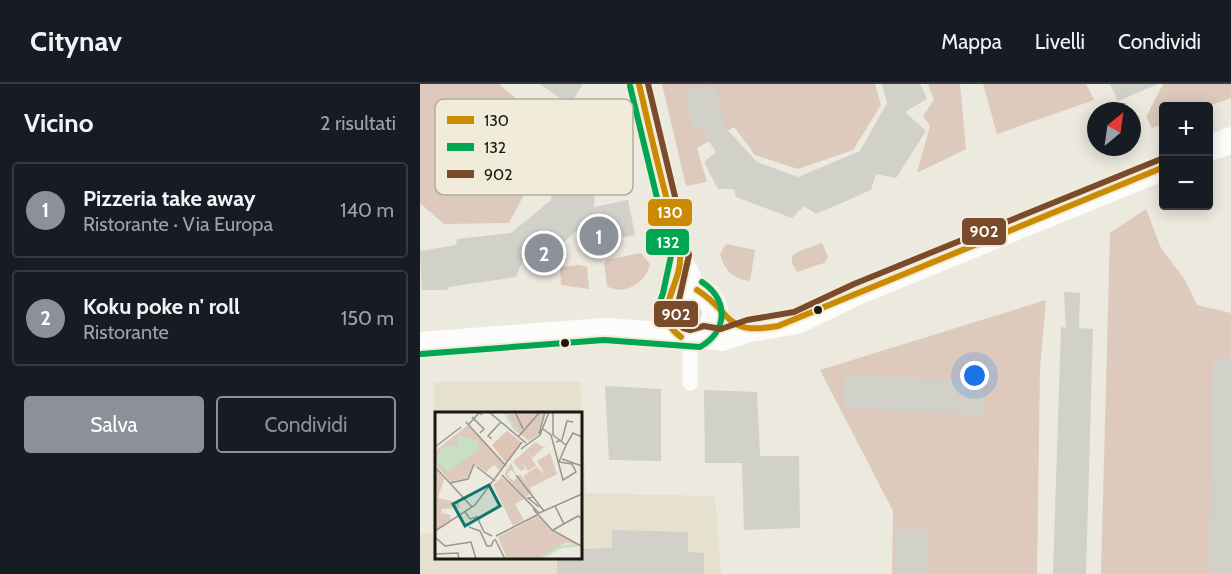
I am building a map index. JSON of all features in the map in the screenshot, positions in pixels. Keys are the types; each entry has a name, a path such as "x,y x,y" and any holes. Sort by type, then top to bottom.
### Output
{"street":[{"path":"639,84 680,256 705,298 714,322 691,336"},
{"path":"1213,147 1231,140"},
{"path":"420,345 610,331 722,338 749,329 797,321 857,292 1159,169"},
{"path":"680,256 666,322 691,336"},
{"path":"610,331 668,304 679,291 705,298 727,320 749,329"},
{"path":"690,383 691,336"}],"shaded area":[{"path":"420,84 499,84 516,99 435,99 435,195 524,195 509,223 444,224 420,203"},
{"path":"662,84 875,84 881,105 853,150 798,169 755,155 734,127 697,148 707,182 686,186"},
{"path":"928,84 960,84 966,149 917,173 930,126 923,116 934,100"},
{"path":"983,84 1086,84 1094,100 1087,102 997,134"},
{"path":"1163,84 1231,84 1231,98 1213,104 1213,102 1159,102 1159,125 1152,128 1146,117"},
{"path":"1146,209 1161,248 1185,280 1197,305 1231,313 1231,574 1101,574 1110,233"},
{"path":"822,243 828,257 824,263 797,272 792,263 792,256"},
{"path":"726,244 755,250 750,281 735,276 724,265 720,254"},
{"path":"641,253 650,264 648,271 639,282 620,290 607,286 604,264 606,260"},
{"path":"579,265 587,267 589,289 561,285 560,267"},
{"path":"1046,300 1040,368 1037,574 892,574 893,511 820,370"},
{"path":"690,303 698,306 701,314 698,322 690,325 682,322 679,314 682,306"},
{"path":"434,382 580,382 582,412 435,412 435,559 582,559 582,419 586,493 715,496 721,574 420,574 420,535 434,533"}],"building":[{"path":"540,84 583,84 574,99 561,99"},
{"path":"715,84 724,126 757,162 798,177 860,151 887,103 882,84 920,84 927,99 905,112 926,131 896,178 876,174 871,190 816,214 804,206 792,218 736,197 734,189 718,189 704,162 716,152 699,127 692,129 685,91"},
{"path":"1110,84 1158,84 1118,101"},
{"path":"552,195 595,195 594,207 628,200 635,235 588,244 576,231 539,265 523,259 516,277 448,287 447,290 422,290 420,251 456,245 457,239 511,233 551,200"},
{"path":"1064,292 1080,293 1079,328 1093,329 1086,574 1053,574 1061,327 1066,328"},
{"path":"1213,357 1231,357 1231,574 1209,574"},
{"path":"844,375 982,381 984,415 843,408"},
{"path":"605,386 661,389 661,461 609,460"},
{"path":"704,390 757,392 760,456 799,456 800,528 744,530 742,463 705,463"},
{"path":"895,529 927,529 927,574 896,574"},
{"path":"612,530 688,532 688,552 704,553 704,574 557,574 557,559 582,559 582,549 612,548"}],"transit line":[{"name":"130","path":"639,84 680,254 680,266 669,299 667,319 681,337"},
{"name":"902","path":"648,84 689,255 675,318 683,328 690,330 704,326 721,329 747,320 794,312 854,284 1159,160"},
{"name":"132","path":"630,86 671,256 657,310"},
{"name":"130","path":"697,290 738,325 747,328 778,326 1159,169"},
{"name":"132","path":"421,354 604,340 700,347 716,333 722,315 717,297 702,282"}],"place":[{"name":"Pizzeria take away","path":"599,236"},
{"name":"Koku poke n' roll","path":"544,253"}]}
